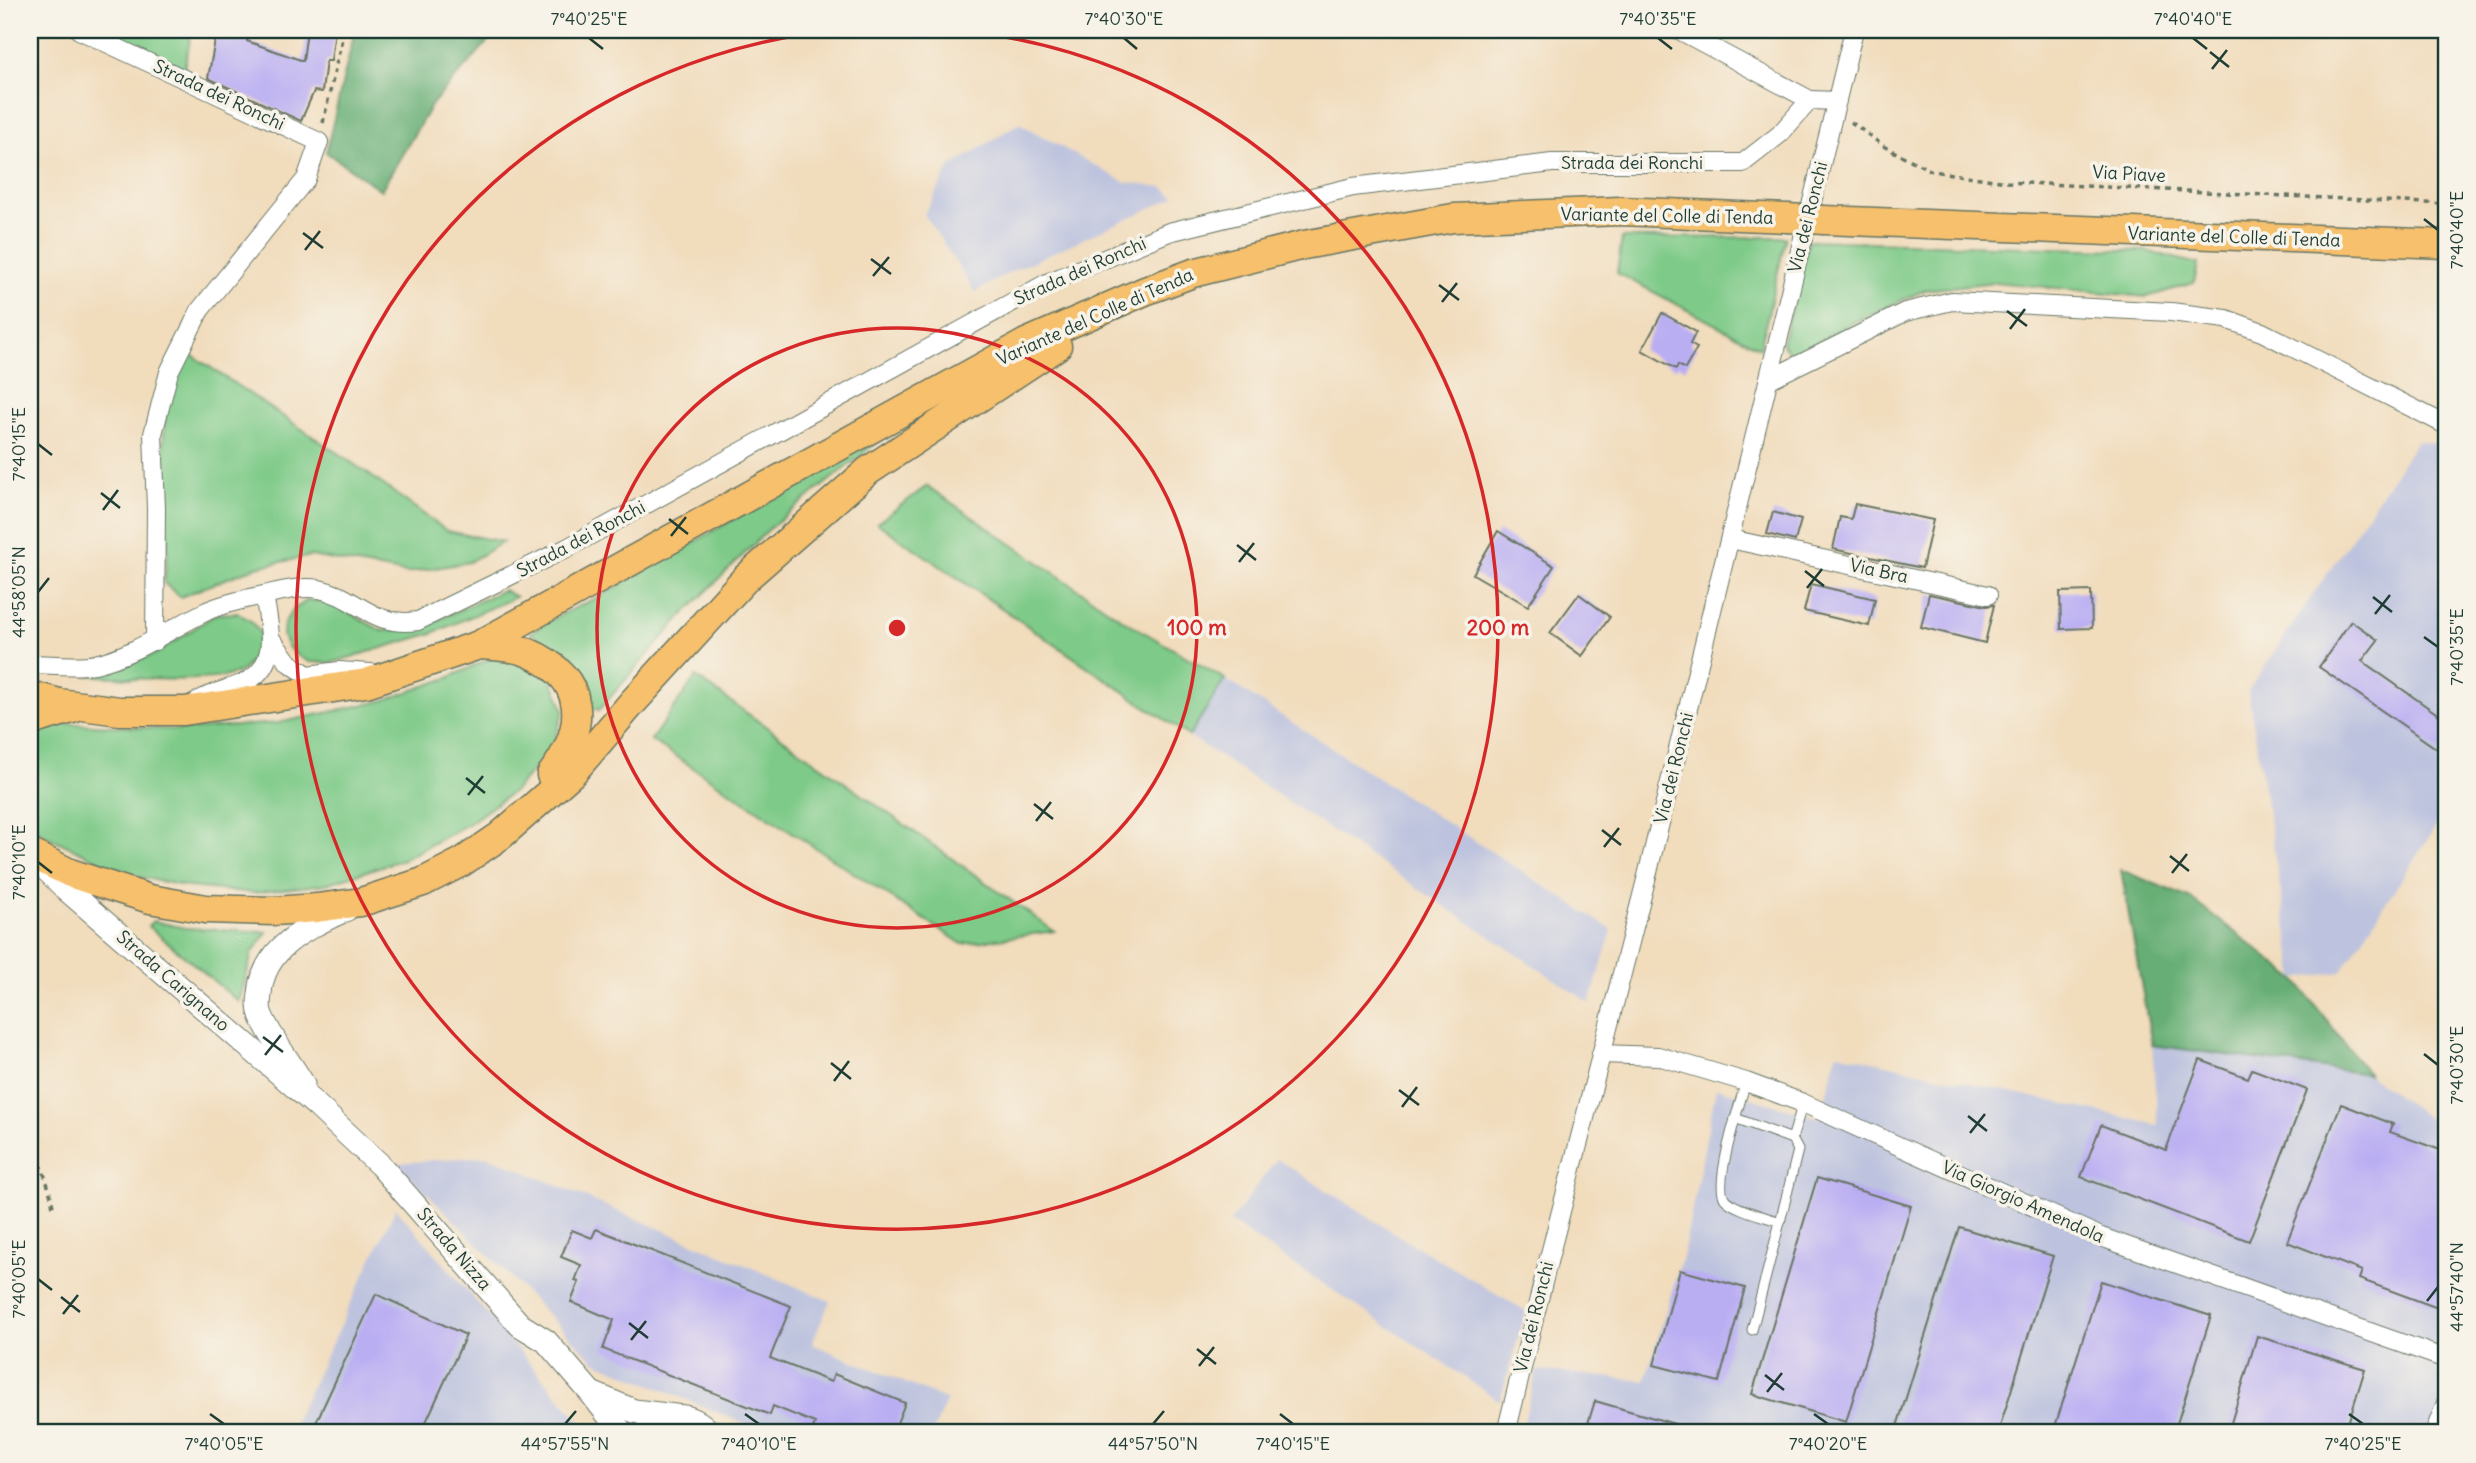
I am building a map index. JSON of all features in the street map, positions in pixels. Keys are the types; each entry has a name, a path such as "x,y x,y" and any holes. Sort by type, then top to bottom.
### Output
{"main road":[{"name":"Variante del Colle di Tenda","path":"30,695 120,711 184,711 366,683 479,645 1026,343 1193,273 1304,245 1453,218 1620,211 2446,244"},
{"path":"31,854 70,873 150,899 206,909 274,911 361,902 423,882 462,862 500,836 573,772 746,578 868,471 1012,374 1145,291"},
{"path":"479,645 511,648 547,663 567,683 577,709 578,719 573,737 560,763 500,836"},
{"path":"30,723 81,706"}],"street":[{"name":"Strada dei Ronchi","path":"79,30 318,142"},
{"path":"1679,30 1810,100 1837,101 1854,30"},
{"name":"Strada dei Ronchi","path":"30,664 92,665 155,641 227,603 303,587 321,589 386,621 418,621 567,548 1047,283 1169,232 1353,187 1552,163 1742,163 1780,134 1810,100"},
{"name":"Via dei Ronchi","path":"1506,1433 1837,101"},
{"path":"155,641 156,508 153,434 169,372 200,310 306,179 318,142"},
{"path":"1768,380 1905,312 1952,301 2171,312 2226,319 2262,332 2446,425"},
{"name":"Via Bra","path":"1730,539 1988,595"},
{"path":"184,711 200,699 253,679 261,671 267,659 271,639 264,595"},
{"path":"271,639 289,663 309,675 339,671 391,674"},
{"name":"Strada Carignano","path":"31,854 66,889 316,1105"},
{"path":"316,1105 262,1018 260,986 266,967 282,946 307,928 361,902"},
{"name":"Via Giorgio Amendola","path":"1601,1054 1658,1056 1746,1082 1802,1103 2101,1237 2446,1359"},
{"name":"Strada Nizza","path":"316,1105 380,1165 520,1325 546,1341 622,1433"},
{"name":"Strada Nizza","path":"591,1393 634,1411 688,1417 699,1422 710,1433"},
{"path":"2434,1433 2446,1403"},
{"path":"644,1433 663,1418 675,1416"}],"lane":[{"path":"1746,1082 1720,1186 1724,1198 1733,1205 1780,1222"},
{"path":"1792,1139 1802,1103"},
{"path":"1735,1118 1792,1139 1798,1150 1752,1329"}],"path":[{"path":"318,142 344,30"},
{"name":"Via Piave","path":"1837,101 1847,119 1885,147 1932,171 2007,182 2446,204"},
{"path":"30,1146 50,1191 53,1207"}],"shaded area":[{"path":"1019,123 1124,182 1163,187 1175,197 1010,272 975,292 924,214 950,167"},
{"path":"2417,441 2446,445 2446,811 2341,972 2295,979 2248,691"},
{"path":"1225,679 1612,930 1590,1003 1189,736"},
{"path":"2152,1045 2368,1074 2446,1131 2446,1433 1521,1433 1537,1370 1645,1381 1684,1250 1716,1088 1820,1118 1837,1053 2158,1125"},
{"path":"488,1156 830,1301 812,1344 947,1400 932,1433 767,1433 594,1361 397,1163"},
{"path":"1277,1159 1399,1236 1526,1311 1500,1401 1230,1222"},
{"path":"396,1208 590,1433 289,1433"}],"green space":[{"path":"105,30 192,30 184,68"},
{"path":"355,30 482,30 493,36 432,104 381,190 326,152"},
{"path":"1786,237 1760,348 1617,273 1622,238"},
{"path":"1809,240 2146,251 2198,264 2194,283 2147,297 1995,282 1925,290 1858,320 1793,356 1782,344"},
{"path":"186,351 367,473 447,531 503,542 469,562 407,573 311,556 256,567 180,597 164,583 168,549 162,465 166,400"},
{"path":"886,435 770,528 680,618 599,710 589,708 581,680 570,662 530,633 550,620 602,595 868,442"},
{"path":"927,486 1123,620 1225,679 1189,736 877,523"},
{"path":"503,590 516,597 433,633 331,663 309,662 288,647 283,636 284,623 293,610 308,600 329,602 382,631 422,627"},
{"path":"238,613 252,622 260,633 252,659 241,671 229,676 141,679 84,675 127,665 157,653 216,614"},
{"path":"491,658 522,660 552,680 564,710 551,751 514,791 468,824 404,859 326,884 254,893 189,887 130,875 46,836 30,823 30,735 60,723 180,730 278,723 382,701 448,678"},
{"path":"696,677 1054,931 962,944 651,740"},
{"path":"2121,870 2192,899 2295,979 2368,1074 2152,1045"},
{"path":"153,921 185,928 267,932 252,954 239,1002 148,926"}],"building":[{"path":"217,30 249,30 247,41 303,61 307,30 335,30 331,61 326,61 322,92 314,91 301,121 208,78"},
{"path":"1662,313 1696,332 1690,344 1697,348 1685,369 1678,365 1676,369 1642,350"},
{"path":"1855,504 1933,520 1922,568 1833,549 1840,517 1851,519"},
{"path":"1773,512 1801,520 1795,541 1767,534"},
{"path":"1498,531 1554,566 1528,606 1473,574"},
{"path":"1811,584 1875,599 1869,626 1804,611"},
{"path":"2091,591 2092,628 2061,629 2060,592"},
{"path":"1579,594 1610,617 1582,656 1550,633"},
{"path":"1929,594 1986,606 1994,605 1985,643 1921,627"},
{"path":"2351,621 2378,640 2362,661 2446,720 2446,755 2319,667"},
{"path":"2200,1060 2248,1078 2252,1069 2307,1090 2249,1241 2081,1177 2101,1125 2166,1150"},
{"path":"2341,1104 2393,1124 2390,1132 2446,1152 2446,1311 2359,1279 2362,1271 2287,1242"},
{"path":"1817,1178 1911,1206 1846,1422 1752,1394"},
{"path":"1959,1227 2053,1256 1998,1433 1895,1433"},
{"path":"596,1229 791,1306 770,1358 831,1382 834,1374 905,1403 893,1433 811,1433 815,1423 773,1406 770,1415 603,1349 614,1320 571,1302 579,1282 575,1281 581,1265 561,1257 572,1230 592,1238"},
{"path":"1680,1270 1745,1288 1719,1382 1654,1365"},
{"path":"2101,1281 2211,1316 2174,1433 2053,1433"},
{"path":"376,1294 466,1335 421,1433 311,1433"},
{"path":"2257,1336 2365,1369 2345,1433 2228,1433"},
{"path":"1595,1401 1692,1429 1691,1433 1585,1433"}]}
